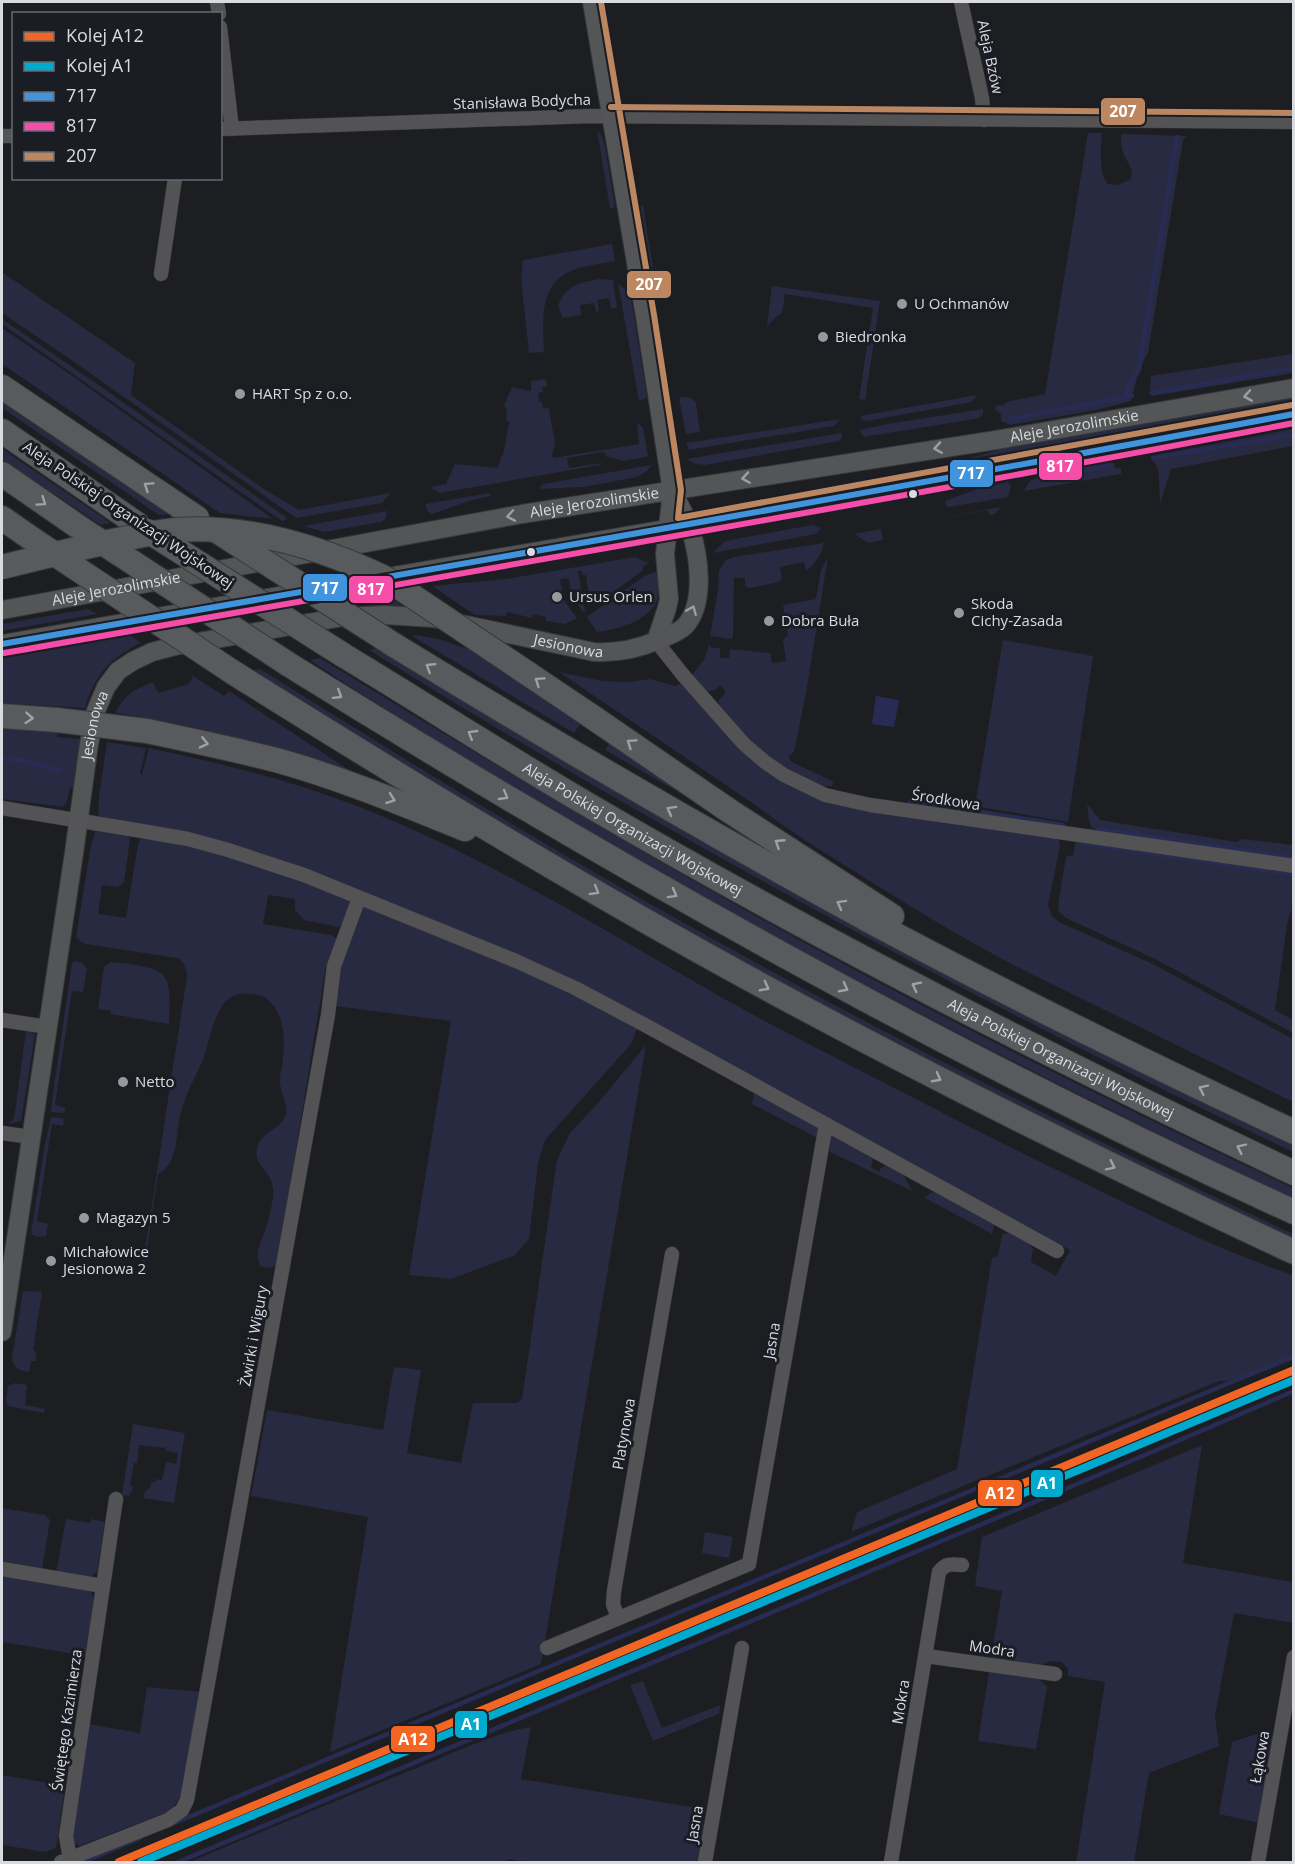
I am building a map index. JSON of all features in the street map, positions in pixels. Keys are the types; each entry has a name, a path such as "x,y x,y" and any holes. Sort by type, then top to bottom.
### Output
{"highway":[{"path":"2,387 197,518 394,645 629,786 871,921 1023,1000 1293,1132"},
{"name":"Aleja Polskiej Organizacji Wojskowej","path":"2,431 137,524 343,655 584,802 753,898 903,979 1065,1062 1293,1173"},
{"path":"2,474 83,530 288,664 435,756 566,833 792,960 1076,1108 1293,1212"},
{"path":"2,518 234,673 385,768 718,962 993,1108 1293,1252"},
{"path":"2,567 137,536 175,530 250,533 321,550 355,563 387,579 731,812 1023,1000"},
{"path":"2,716 147,731 277,761 337,779 402,803 544,862"}],"main road":[{"path":"592,2 672,490 665,554 669,599 656,641"},
{"name":"Aleje Jerozolimskie","path":"2,609 510,516 996,440 1293,388"},
{"name":"Aleje Jerozolimskie","path":"2,644 960,477 1293,414"},
{"name":"Jesionowa","path":"2,1332 90,735 101,696 118,671 152,652 174,646 327,619 378,615 433,618 594,652 614,653 646,646 676,633 686,624 695,605 699,589 695,549 689,525 672,490"}],"street":[{"name":"Aleja Bzów","path":"961,2 982,98 984,120"},
{"path":"222,61 226,129"},
{"name":"Stanisława Bodycha","path":"226,129 611,116 1293,122"},
{"path":"161,274 175,180"},
{"name":"Środkowa","path":"656,641 744,744 784,775 825,795 870,805 1293,866"},
{"path":"2,808 188,839 228,849 269,862 516,961 575,988 1057,1251"},
{"name":"Żwirki i Wigury","path":"65,1861 177,1815 185,1805 191,1782 238,1508 328,1016 334,966 359,898"},
{"path":"2,1020 48,1027"},
{"name":"Jasna","path":"618,1618 749,1564 826,1124"},
{"path":"2,1133 31,1137"},
{"name":"Platynowa","path":"618,1618 613,1604 614,1591 672,1254"},
{"name":"Świętego Kazimierza","path":"65,1861 66,1836 116,1499"},
{"name":"Mokra","path":"891,1863 939,1572 951,1563 962,1565"},
{"path":"2,1569 103,1586"},
{"path":"547,1648 618,1618"},
{"name":"Jasna","path":"705,1863 742,1648"},
{"name":"Modra","path":"926,1656 1054,1674"},
{"name":"Łąkowa","path":"1258,1863 1293,1656"}],"shaded area":[{"path":"597,130 605,146 615,207 610,209"},
{"path":"1088,133 1102,133 1103,173 1108,184 1118,185 1131,179 1132,175 1122,150 1121,134 1187,136 1183,140 1148,353 1139,370 1131,401 1096,410 1010,425 1001,421 1001,414 996,411 995,406 1045,394"},
{"path":"643,205 653,267 647,268 638,206"},
{"path":"612,244 615,261 573,270 554,284 545,305 544,352 529,353 521,279 523,260"},
{"path":"2,272 135,363 131,395 264,489 299,510 390,493 389,496 382,503 296,518 2,313"},
{"path":"600,279 613,280 617,308 611,308 609,298 597,300 599,310 597,312 594,303 580,305 581,315 563,318 558,306 569,289"},
{"path":"618,283 631,298 647,398 639,401"},
{"path":"772,286 880,301 865,400 859,399 873,308 785,294 782,313 767,326"},
{"path":"2,319 287,518 286,520 282,521 2,324"},
{"path":"2,328 273,519 220,513 2,364"},
{"path":"1293,354 1293,373 1152,396 1150,392 1151,376"},
{"path":"546,379 547,386 542,387 543,392 538,393 539,402 542,402 543,408 549,408 555,444 553,458 639,444 637,422 643,428 648,455 623,461 606,456 604,452 567,458 569,468 602,463 600,465 440,493 430,487 446,484 455,464 497,468 504,451 509,422 506,420 507,411 504,405 512,387 531,391 531,381"},
{"path":"977,395 972,402 866,421 860,416"},
{"path":"688,397 696,403 700,432 686,434 679,398"},
{"path":"1293,397 1293,405 954,465 954,463 1012,446"},
{"path":"2,398 171,514 159,515 2,408"},
{"path":"983,409 980,418 864,437 859,430 888,424"},
{"path":"840,419 834,426 689,450 686,443"},
{"path":"1293,429 1293,446 1171,469 1160,504 1158,469 1151,456"},
{"path":"842,433 839,441 705,465 695,464 687,459"},
{"path":"2,448 111,523 101,525 9,464 2,459"},
{"path":"1112,462 1113,467 1121,469 1121,474 1024,491 1030,481 1044,474"},
{"path":"651,465 647,471 637,477 584,487 541,489 540,486 543,484"},
{"path":"1008,482 1011,487 1008,497 946,506 945,501 975,490"},
{"path":"489,493 491,496 432,514 426,509 426,504"},
{"path":"1001,507 990,516 988,510 888,528"},
{"path":"387,511 386,518 381,522 324,532 303,526"},
{"path":"812,525 821,528 816,534 713,553 725,541"},
{"path":"881,529 883,540 869,543 854,534"},
{"path":"824,543 818,558 806,571 804,562 780,567 782,577 779,582 749,588 745,586 745,578 734,578 733,637 731,639 710,636 719,571 725,561 734,557"},
{"path":"635,557 650,564 644,565 642,571 600,602 590,604 586,575 578,571 584,613 571,596 569,578 560,579 562,591 553,593 554,600 563,599 577,618 565,624 546,621 546,617 533,614 532,618 507,612 506,616 475,615 432,586 506,579"},
{"path":"828,557 806,693 794,752 789,756 790,761 834,782 832,786 805,779 769,756 720,706 718,701 726,692 720,685 715,690 707,691 692,675 704,660 709,645 712,648 720,648 720,658 729,658 730,649 770,653 772,663 786,661 783,640 788,635 783,605 816,599 821,570"},
{"path":"656,572 659,586 658,598 653,608 634,622 597,632 587,617 646,575"},
{"path":"380,592 403,606 364,605 352,597"},
{"path":"88,609 97,614 2,631 2,624"},
{"path":"130,635 141,643 105,668 85,708 2,703 2,658"},
{"path":"412,636 439,639 482,654 582,722 574,733"},
{"path":"1003,640 1093,656 1068,822 975,806"},
{"path":"379,648 1293,1143 1293,1152 940,976 709,851 481,719 369,650"},
{"path":"320,658 556,801 735,905 857,971 1105,1098 1293,1188 1293,1198 1194,1152 988,1049 683,885 494,776 370,700 310,660"},
{"path":"260,669 525,832 698,931 951,1066 1293,1234 1293,1241 1081,1142 756,973 512,833 251,670"},
{"path":"559,672 603,681 628,682 650,679 675,686 682,683 781,781 808,795 826,801 864,810 1055,837 1059,840 1060,846 1048,905 1052,916 1059,922 1153,964 1293,1039 1293,1102 1023,970 935,921 800,837"},
{"path":"193,676 224,696 229,691 352,772 235,738 116,713 126,697 141,687 153,682 158,693 189,684"},
{"path":"2,727 57,731 57,737 80,739 73,787 70,787 63,807 2,799"},
{"path":"107,742 146,748 140,773 142,774 149,748 280,780 357,806 405,826 500,872 728,1001 988,1136 1183,1231 1293,1275 1293,1360 1237,1382 1219,1381 851,1532 857,1512 957,1469 992,1258 998,1256 1002,1235 1015,1234 1027,1242 1033,1249 1031,1262 1056,1276 1070,1250 602,995 524,958 272,857 236,846 98,818"},
{"path":"610,742 688,794 687,797 605,750"},
{"path":"1087,803 1100,820 1237,842 1242,839 1293,845 1293,862 1101,831 1092,828"},
{"path":"96,829 128,836 130,839 124,882 118,887 102,885 98,914 126,918 138,844 141,838 145,837 200,848 274,871 348,900 351,904 343,926 338,927 304,920 295,910 295,899 268,895 263,924 332,935 337,942 330,966 326,966 277,1265 270,1268 261,1267 258,1254 270,1215 273,1188 268,1175 258,1161 257,1148 262,1138 284,1119 287,1110 280,1084 284,1038 280,1018 270,1002 263,997 245,993 231,997 220,1009 202,1062 185,1099 173,1155 165,1169 158,1174 144,1269 142,1269 187,976 186,968 180,959 86,944 76,937 91,845"},
{"path":"1076,840 1293,871 1291,913 1287,925 1275,1010 1293,1020 1293,1033 1155,959 1066,918 1059,912 1058,905 1066,857 1073,855"},
{"path":"366,907 553,983 637,1029 631,1044 545,1140 538,1163 529,1239 515,1255 451,1279 409,1275 451,1021 335,1006 342,953 362,908"},
{"path":"76,961 83,963 87,969 83,992 72,991 55,1105 66,1108 64,1113 51,1112 72,963"},
{"path":"110,962 142,966 163,975 169,991 169,1024 111,1014 111,1011 98,1009 104,967"},
{"path":"26,1031 35,1034 21,1121 8,1124 14,1119"},
{"path":"646,1045 541,1664 330,1752 368,1517 251,1496 267,1410 383,1430 394,1367 421,1370 407,1453 461,1463 473,1403 517,1403 522,1399 557,1160 570,1133"},
{"path":"754,1092 819,1128 818,1138 752,1104"},
{"path":"51,1117 64,1120 63,1126 52,1124 37,1221 48,1224 46,1236 37,1237 31,1234"},
{"path":"835,1136 870,1153 873,1159 871,1167 879,1172 888,1164 901,1170 912,1191 830,1152 830,1137"},
{"path":"935,1192 941,1193 995,1224 992,1234 925,1198"},
{"path":"23,1292 42,1292 33,1350 36,1352 36,1361 31,1361 29,1372 17,1368 12,1357"},
{"path":"15,1383 27,1385 25,1405 45,1409 44,1413 8,1406 6,1401 8,1386"},
{"path":"133,1424 185,1433 174,1503 143,1498 152,1482 156,1479 162,1480 166,1462 176,1464 178,1453 166,1451 166,1448 139,1445 137,1463 134,1463 130,1485 133,1486 132,1491 129,1496 122,1495"},
{"path":"1202,1445 1183,1563 1293,1582 1293,1623 1234,1613 1215,1717 1219,1746 1149,1773 1134,1862 1076,1862 1105,1682 1068,1676 1068,1669 1062,1662 1050,1661 1041,1665 991,1658 1002,1591 975,1586 982,1537"},
{"path":"2,1508 45,1515 50,1520 42,1570 2,1563"},
{"path":"66,1519 90,1523 91,1519 105,1522 97,1572 89,1578 56,1573"},
{"path":"705,1532 733,1537 729,1558 702,1553"},
{"path":"2,1575 89,1590 94,1600 87,1656 2,1642"},
{"path":"989,1672 1039,1679 1047,1687 1036,1749 978,1741"},
{"path":"643,1681 662,1728 720,1705 719,1715 653,1741 630,1685"},
{"path":"147,1687 203,1692 192,1756 183,1789 170,1811 79,1846 72,1838 88,1724 140,1733"},
{"path":"531,1727 521,1779 698,1808 703,1817 704,1829 698,1862 528,1862 508,1859 507,1862 190,1862 474,1744"},
{"path":"1266,1731 1274,1739 1259,1823 1219,1814 1232,1742"},
{"path":"2,1775 65,1786 56,1848 45,1852 2,1845"}],"water":[{"path":"876,696 899,700 894,727 872,724"}],"waterway":[{"path":"1125,397 1139,369 1177,137"},
{"path":"1152,393 1294,368"},
{"path":"1011,419 1132,396"},
{"path":"1153,458 1294,435"},
{"path":"1040,479 1112,465"},
{"path":"2,759 22,760 60,771"},
{"path":"910,801 1063,825"},
{"path":"1098,829 1294,858"},
{"path":"1082,843 1292,874"},
{"path":"172,1824 1294,1356"},
{"path":"178,1862 1294,1391"},
{"path":"83,1862 140,1838"}],"rail line":[{"name":"A12","path":"119,1862 1294,1370"},
{"name":"A1","path":"141,1862 1294,1380"}],"transit line":[{"name":"207","path":"601,2 681,490 678,518 1292,405"},
{"name":"207","path":"611,107 1294,113"},
{"name":"717","path":"2,644 810,503 1294,414"},
{"name":"817","path":"4,653 810,512 1294,423"}],"place":[{"name":"U Ochmanów","path":"902,304"},
{"name":"Biedronka","path":"823,337"},
{"name":"HART Sp z o.o.","path":"240,394"},
{"name":"Ursus Orlen","path":"557,597"},
{"name":"Skoda Cichy-Zasada","path":"959,613"},
{"name":"Dobra Buła","path":"769,621"},
{"name":"Netto","path":"123,1082"},
{"name":"Magazyn 5","path":"84,1218"},
{"name":"Michałowice Jesionowa 2","path":"51,1261"}]}
